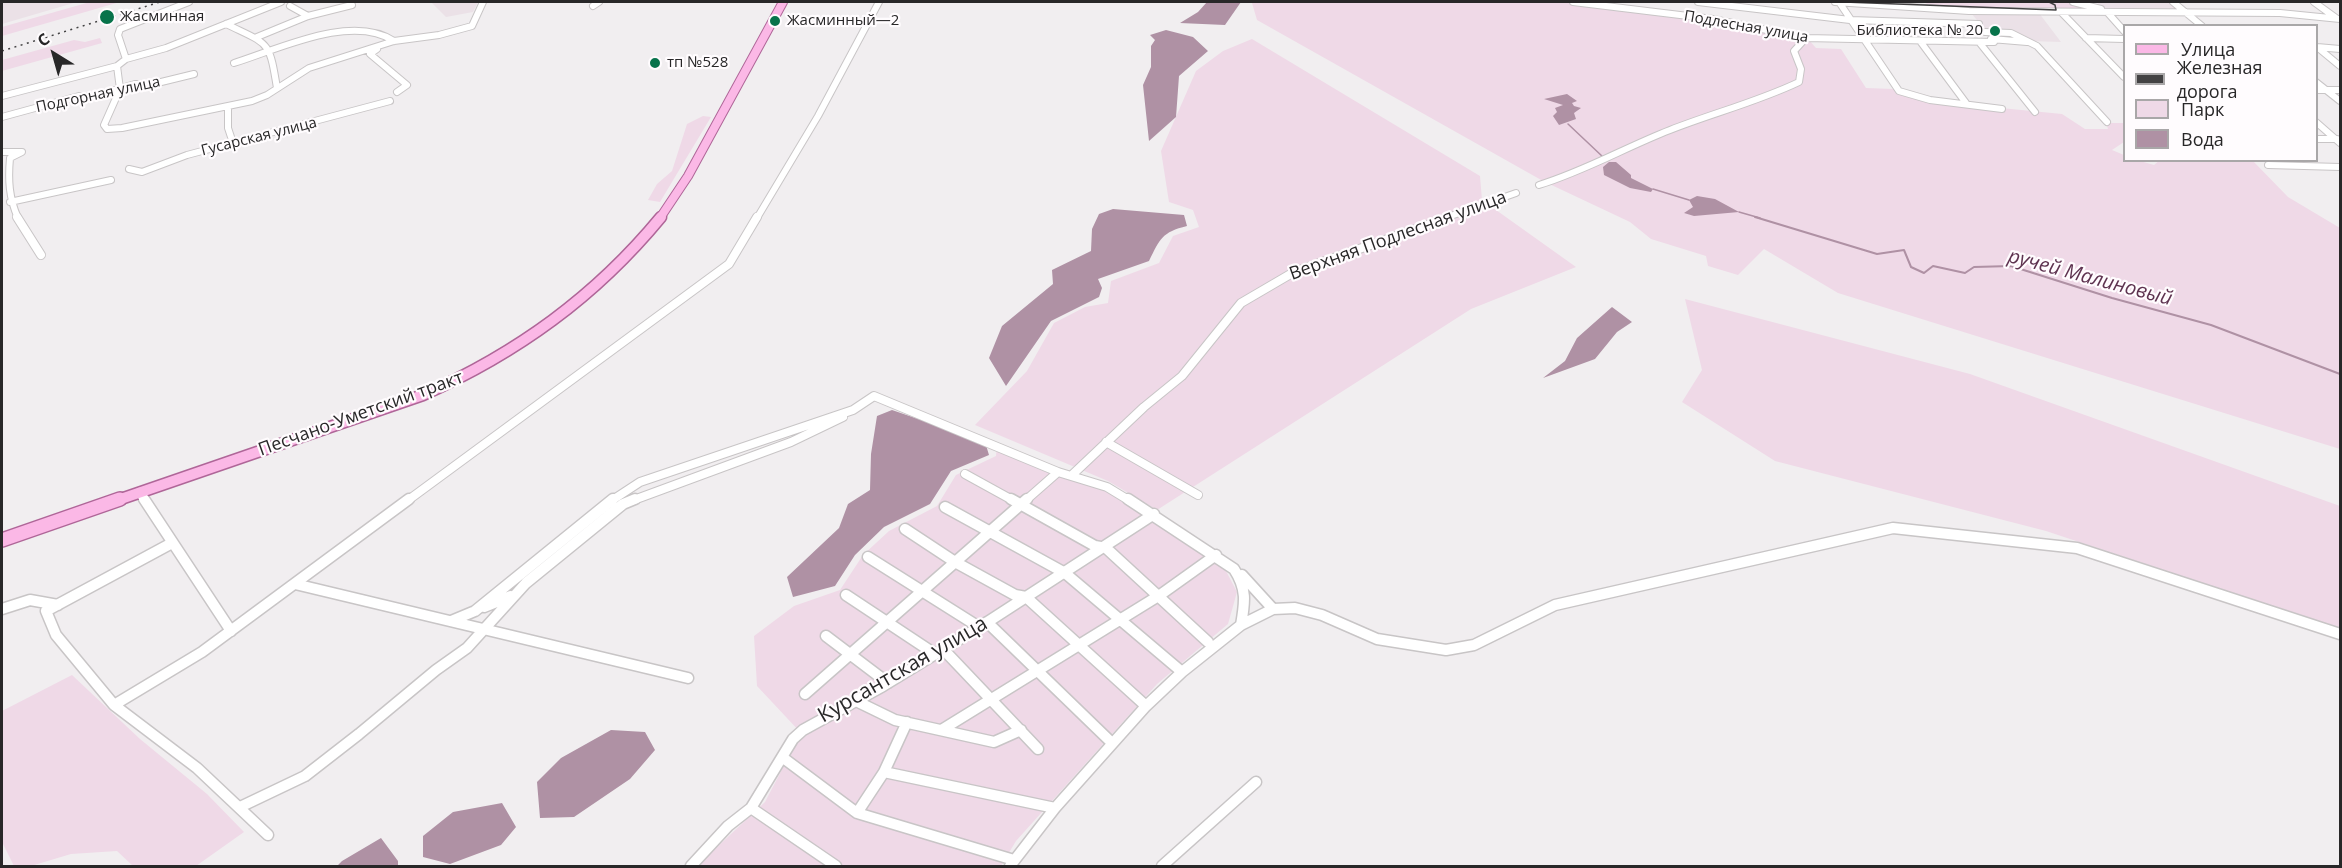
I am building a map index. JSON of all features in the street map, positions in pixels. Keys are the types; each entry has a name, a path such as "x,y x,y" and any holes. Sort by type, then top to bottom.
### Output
{"main road":[{"name":"Песчано-Уметский тракт","path":"2,540 423,395 467,377 538,336 600,283 665,211 783,2"}],"street":[{"path":"126,59 118,35 120,29 189,2"},
{"path":"2,96 117,66 126,59 166,48 281,2"},
{"path":"117,66 120,89 104,126 115,129 252,101 303,71 394,41 439,35 472,26 483,2"},
{"path":"593,6 599,2"},
{"path":"114,705 202,652 729,264 818,116 879,2"},
{"name":"Подлесная улица","path":"1573,2 1713,19 1806,38 2027,42"},
{"path":"1698,2 1850,20 1979,24"},
{"path":"1838,2 1899,91 1930,100 2002,109"},
{"path":"1838,2 1969,11 2280,13 2339,19"},
{"path":"1922,2 1931,7"},
{"path":"2073,2 2115,13"},
{"path":"2093,2 2098,8"},
{"path":"2173,2 2200,24"},
{"path":"2314,2 2339,19"},
{"path":"226,24 257,37 308,16 352,5"},
{"path":"290,6 308,16"},
{"path":"1969,11 1993,40"},
{"path":"2061,12 2123,76"},
{"path":"2108,13 2123,30"},
{"path":"234,63 343,29 355,28 385,35 394,41"},
{"path":"1985,32 2011,33 2022,36 2027,42 2037,46 2107,122"},
{"path":"257,37 271,53 276,88"},
{"path":"1539,185 1618,156 1681,125 1779,93 1799,82 1801,69 1794,51 1806,38"},
{"path":"2086,38 2123,39"},
{"path":"394,41 370,54 407,85 397,93"},
{"path":"1920,41 1966,103"},
{"path":"1978,42 2035,112"},
{"path":"2318,47 2340,49"},
{"path":"2318,48 2340,66"},
{"name":"Подгорная улица","path":"2,117 79,96 94,96 194,74"},
{"path":"2318,83 2340,101"},
{"path":"2318,90 2340,90"},
{"name":"Гусарская улица","path":"129,169 142,172 187,155 390,101"},
{"path":"228,106 228,128 233,143"},
{"path":"2318,124 2338,141"},
{"path":"2318,139 2338,141"},
{"path":"2,152 22,152 10,158 7,181 10,202 41,255"},
{"path":"2268,165 2340,167"},
{"path":"10,202 111,180"},
{"name":"Верхняя Подлесная улица","path":"1072,475 1182,376 1241,303 1294,272 1516,193"},
{"path":"240,807 305,776 486,630 513,595 633,498 791,442 819,430 874,396 1058,472 1107,488 1154,514 1216,555 1256,587 1273,609"},
{"path":"475,611 631,487 853,410"},
{"path":"1106,442 1198,495"},
{"path":"805,694 1058,472"},
{"path":"965,474 1095,546 1106,548 1160,595 1208,642"},
{"path":"139,492 231,631"},
{"path":"945,507 1065,573 1182,672"},
{"name":"Курсантская улица","path":"691,867 728,826 751,808 802,729 858,702 1106,548 1154,514"},
{"path":"782,757 857,813 1012,863 1056,808 1146,706 1182,672 1241,625 1273,609 1295,608 1322,615 1377,639 1446,650 1474,645 1555,605 1893,528 2078,548 2340,634"},
{"path":"905,529 955,562 1015,595 1026,597 1146,706"},
{"path":"172,543 46,611 56,635 114,705 197,768 268,835"},
{"path":"943,729 1160,595 1216,555"},
{"path":"868,557 922,591 983,624 1112,743"},
{"path":"1234,570 1243,583 1246,596 1241,625"},
{"path":"295,584 688,678"},
{"path":"452,621 513,595"},
{"path":"846,595 886,624 939,651 992,700 1038,749"},
{"path":"2,609 21,601 39,598 58,605"},
{"path":"826,636 888,683"},
{"path":"858,702 895,720 994,742 1022,730"},
{"path":"857,813 884,772 907,722"},
{"path":"884,772 1056,808"},
{"path":"1162,867 1256,782"},
{"path":"751,808 836,867"}],"shaded area":[{"path":"2,2 77,2 2,24"},
{"path":"431,2 478,2 473,12 446,17"},
{"path":"2096,2 2171,2 2181,11 2103,8"},
{"path":"1971,13 2039,13 2061,42 2029,41 2024,35 1988,33"}],"green space":[{"path":"90,2 120,2 2,36 2,27"},
{"path":"1601,2 1601,6 1717,20 1808,39 1816,48 1841,49 1866,88 1893,89 1960,104 2062,114 2085,129 2108,129 2106,123 2123,123 2123,143 2112,150 2123,155 2123,162 2144,162 2154,165 2158,162 2254,162 2288,197 2340,228 2340,449 1838,293 1764,249 1738,275 1708,266 1706,256 1651,239 1630,222 1543,181 1257,20 1252,3"},
{"path":"1923,2 2069,2 2102,10 1959,10"},
{"path":"100,38 102,43 2,71 2,60 74,40 85,42"},
{"path":"1252,39 1480,176 1482,200 1576,267 1471,309 1157,510 1108,481 975,425 1027,371 1054,323 1085,307 1108,303 1111,281 1159,263 1173,236 1199,227 1193,210 1169,202 1161,151 1196,71 1223,51"},
{"path":"703,116 711,117 660,202 648,200 657,184 672,171 687,124"},
{"path":"1685,299 1970,374 2340,506 2340,629 2046,531 1775,461 1682,402 1702,370"},
{"path":"997,445 1105,490 1225,569 1237,592 1228,624 1157,684 1016,841 1001,866 697,866 765,802 801,733 757,686 754,636 794,606 840,590 863,555 889,531 937,506 956,475 996,456"},
{"path":"72,675 140,739 207,794 244,832 196,866 133,866 117,851 71,854 31,866 14,866 2,842 2,711"}],"water":[{"path":"1207,2 1241,2 1225,25 1180,23 1198,12"},
{"path":"1166,30 1193,37 1208,51 1179,76 1176,117 1149,141 1143,85 1151,67 1151,46 1155,40 1150,35"},
{"path":"1567,94 1577,101 1572,103 1574,106 1581,108 1574,113 1576,119 1559,125 1553,116 1557,112 1555,108 1563,105 1544,99"},
{"path":"1609,162 1616,162 1631,175 1631,178 1653,189 1651,192 1630,188 1604,175 1603,167"},
{"path":"1697,196 1715,199 1739,212 1694,216 1684,213 1693,207 1689,200"},
{"path":"1113,209 1184,215 1187,226 1163,237 1149,261 1098,279 1102,288 1099,297 1051,321 1006,386 989,358 1002,326 1053,284 1052,270 1091,251 1092,229 1099,214"},
{"path":"1612,307 1632,322 1617,332 1595,359 1543,378 1565,361 1577,338"},
{"path":"892,410 985,442 989,455 951,471 930,504 884,527 855,555 835,586 793,597 787,577 839,528 848,504 870,490 871,454 877,416"},
{"path":"611,730 645,732 655,750 630,779 574,817 540,818 537,782 561,758"},
{"path":"502,803 516,827 501,845 450,864 423,857 423,836 453,812"},
{"path":"381,838 398,861 398,866 337,866 342,861"}],"waterway":[{"name":"ручей Малиновый","path":"1568,124 1603,157"},
{"name":"ручей Малиновый","path":"1653,189 1689,200"},
{"name":"ручей Малиновый","path":"1739,212 1760,218"},
{"name":"ручей Малиновый","path":"1755,217 1877,254 1904,250 1911,267 1924,273 1933,266 1965,273 1974,267 2011,266 2112,298 2211,325 2340,374"}],"tram line":[{"path":"1844,2 2056,10 2055,5 2049,2"}],"railway":[{"path":"2,51 160,2"}],"place":[{"name":"Жасминная","path":"107,17"},
{"name":"Жасминный—2","path":"775,21"},
{"name":"Библиотека № 20","path":"1995,31"},
{"name":"тп №528","path":"655,63"}]}
